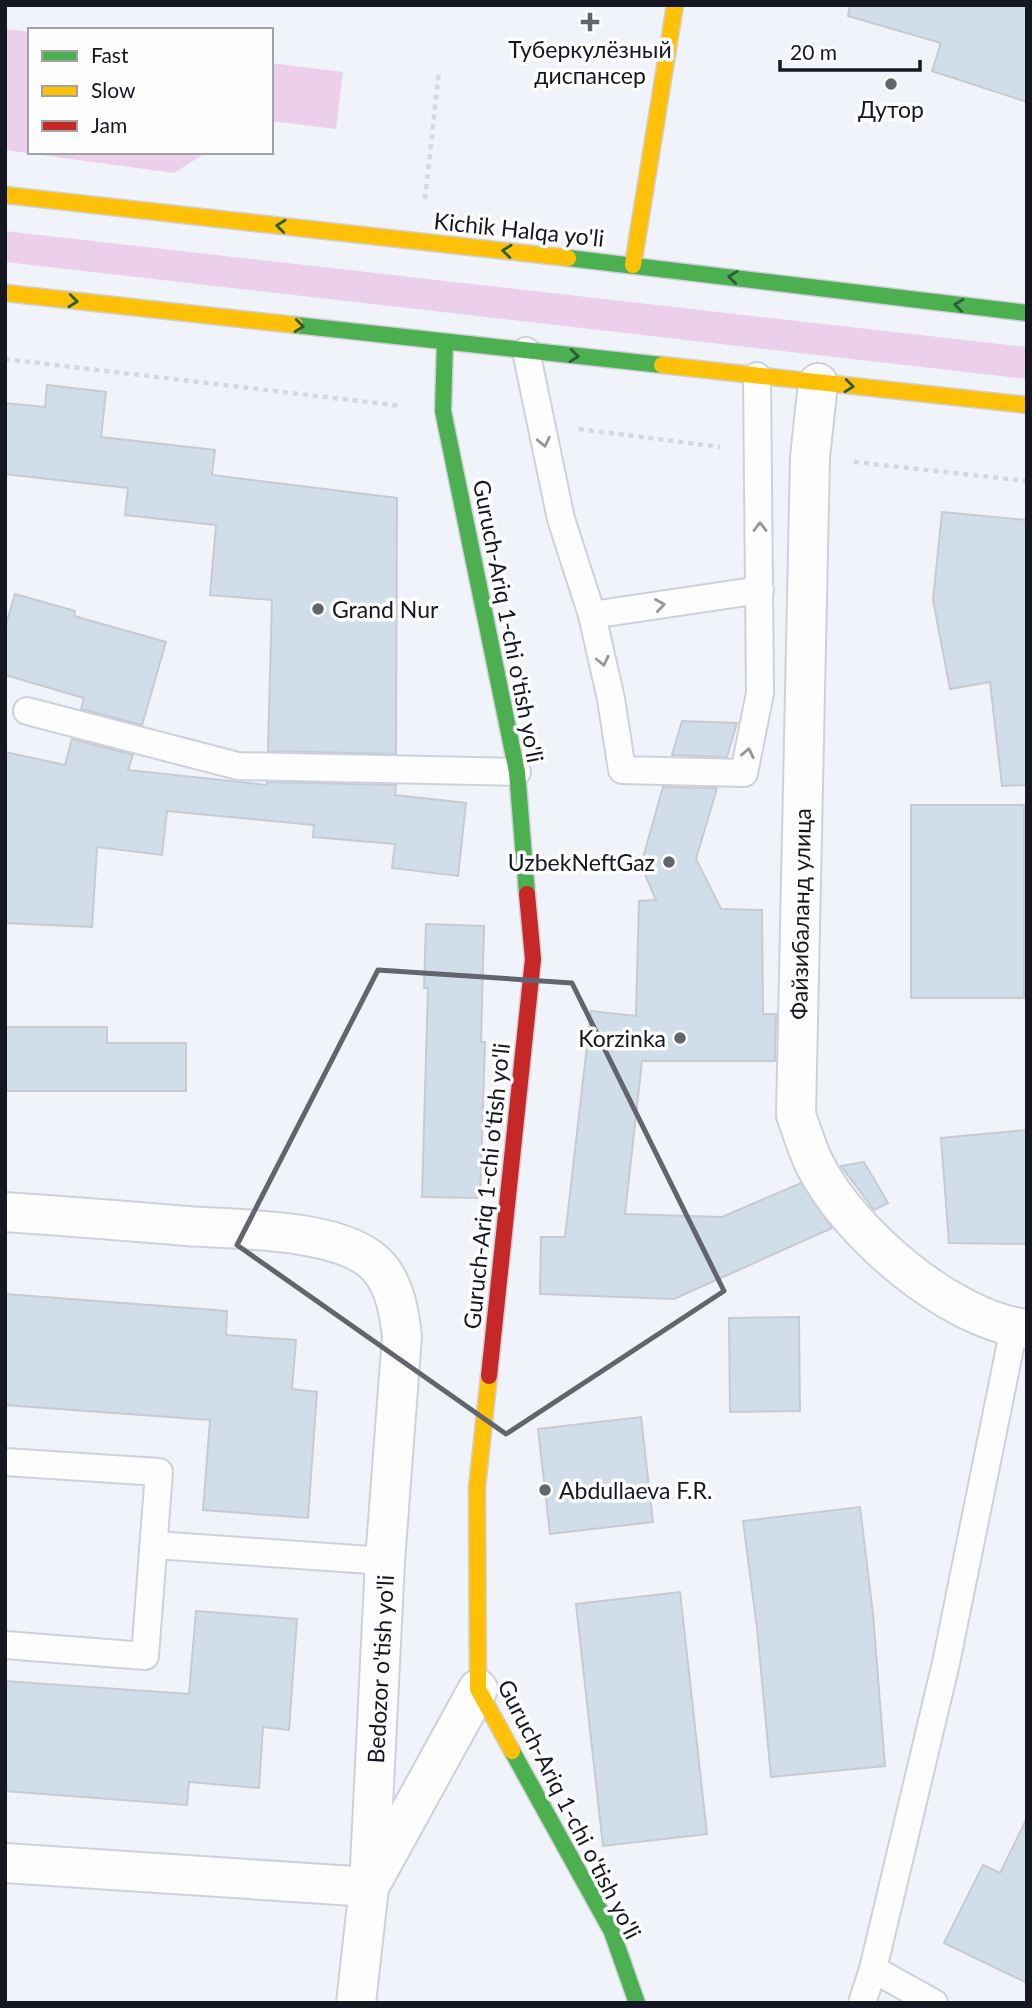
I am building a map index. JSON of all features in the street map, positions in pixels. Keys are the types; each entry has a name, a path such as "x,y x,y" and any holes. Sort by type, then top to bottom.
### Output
{"main road":[{"path":"633,265 675,5"},
{"name":"Kichik Halqa yo'li","path":"5,195 633,265 1027,313"},
{"path":"5,293 1027,405"},
{"name":"Guruch-Ariq 1-chi o'tish yo'li","path":"445,342 443,411 517,772 533,959 477,1487 478,1689 612,1932 637,2003"}],"street":[{"name":"Файзибаланд улица","path":"818,383 810,457 796,1115 816,1166 847,1212 881,1251 923,1283 964,1309 1020,1329"},
{"name":"Bedozor o'tish yo'li","path":"5,1212 278,1233 327,1240 352,1247 372,1260 387,1277 399,1315 401,1336 385,1561 369,1887 356,2003"},
{"path":"5,1863 369,1887 478,1689"}],"lane":[{"path":"526,351 561,519 592,615 611,699 622,770 744,773 760,693 757,376"},
{"path":"592,615 760,590"},
{"path":"27,710 238,766 517,772"},
{"path":"862,2003 873,1969 946,1663 1020,1329"},
{"path":"5,1462 159,1472 145,1656 5,1644"},
{"path":"155,1545 385,1561"},
{"path":"873,1969 934,2003"}],"path":[{"path":"421,242 439,71"},
{"path":"810,457 1027,481"}],"highlighted area":[{"path":"378,970 572,983 724,1291 506,1434 237,1245"}],"shaded area":[{"path":"5,29 28,32 28,153 5,150"},
{"path":"273,63 343,72 336,129 273,121"},
{"path":"34,154 204,154 174,173"},
{"path":"5,231 1027,347 1027,379 5,262"}],"building":[{"path":"850,5 1027,5 1027,102 932,71 941,43 848,16"},
{"path":"47,385 106,392 101,437 215,450 212,475 397,498 396,754 268,751 272,600 210,595 216,525 125,515 128,488 5,474 5,403 45,407"},
{"path":"942,512 1027,520 1027,785 1002,786 990,682 950,689 933,600"},
{"path":"15,594 75,611 74,616 166,642 142,725 81,709 84,698 5,675 5,628"},
{"path":"682,721 737,723 727,757 672,755"},
{"path":"72,739 133,755 128,770 267,785 267,782 396,785 395,795 466,803 458,876 392,868 395,844 313,837 314,825 167,811 162,855 97,847 92,927 5,923 5,752 65,765"},
{"path":"663,787 717,788 696,859 721,909 762,910 763,1014 776,1014 775,1061 642,1061 625,1214 722,1217 801,1183 832,1228 674,1299 540,1294 541,1237 565,1237 591,1011 636,1016 639,901 656,900 641,865"},
{"path":"911,805 1024,805 1024,998 911,998"},
{"path":"426,924 484,926 481,1042 485,1042 480,1198 422,1197 428,988 424,988"},
{"path":"5,1027 107,1027 107,1043 186,1043 186,1091 5,1091"},
{"path":"1027,1130 1027,1244 949,1243 941,1138"},
{"path":"864,1162 888,1203 874,1210 841,1166"},
{"path":"5,1294 227,1311 226,1335 296,1340 292,1389 317,1392 308,1518 203,1510 210,1420 5,1405"},
{"path":"799,1317 800,1411 730,1412 729,1318"},
{"path":"641,1417 653,1522 550,1534 538,1429"},
{"path":"860,1507 873,1614 885,1766 771,1777 757,1628 743,1521"},
{"path":"680,1592 707,1834 603,1846 576,1604"},
{"path":"196,1611 297,1619 289,1730 263,1727 259,1788 189,1782 187,1805 5,1791 5,1681 189,1694"},
{"path":"1027,1818 1027,1983 944,1943 983,1865 1000,1873"}],"traffic: fast":[{"path":"568,258 1027,313"},
{"path":"295,325 662,365"},
{"path":"445,342 443,411 517,772 527,894"},
{"path":"512,1751 612,1932 637,2003"}],"traffic: slow":[{"path":"633,265 675,5"},
{"path":"5,195 568,258"},
{"path":"5,293 295,325"},
{"path":"662,365 1027,405"},
{"path":"489,1376 477,1487 478,1689 512,1751"}],"traffic: jam":[{"path":"489,1376 533,959 527,894"}],"place":[{"name":"Туберкулёзный диспансер","path":"590,22"},
{"name":"Дутор","path":"891,84"},
{"name":"Grand Nur","path":"318,609"},
{"name":"UzbekNeftGaz","path":"669,862"},
{"name":"Korzinka","path":"680,1038"},
{"name":"Abdullaeva F.R.","path":"545,1490"}]}
